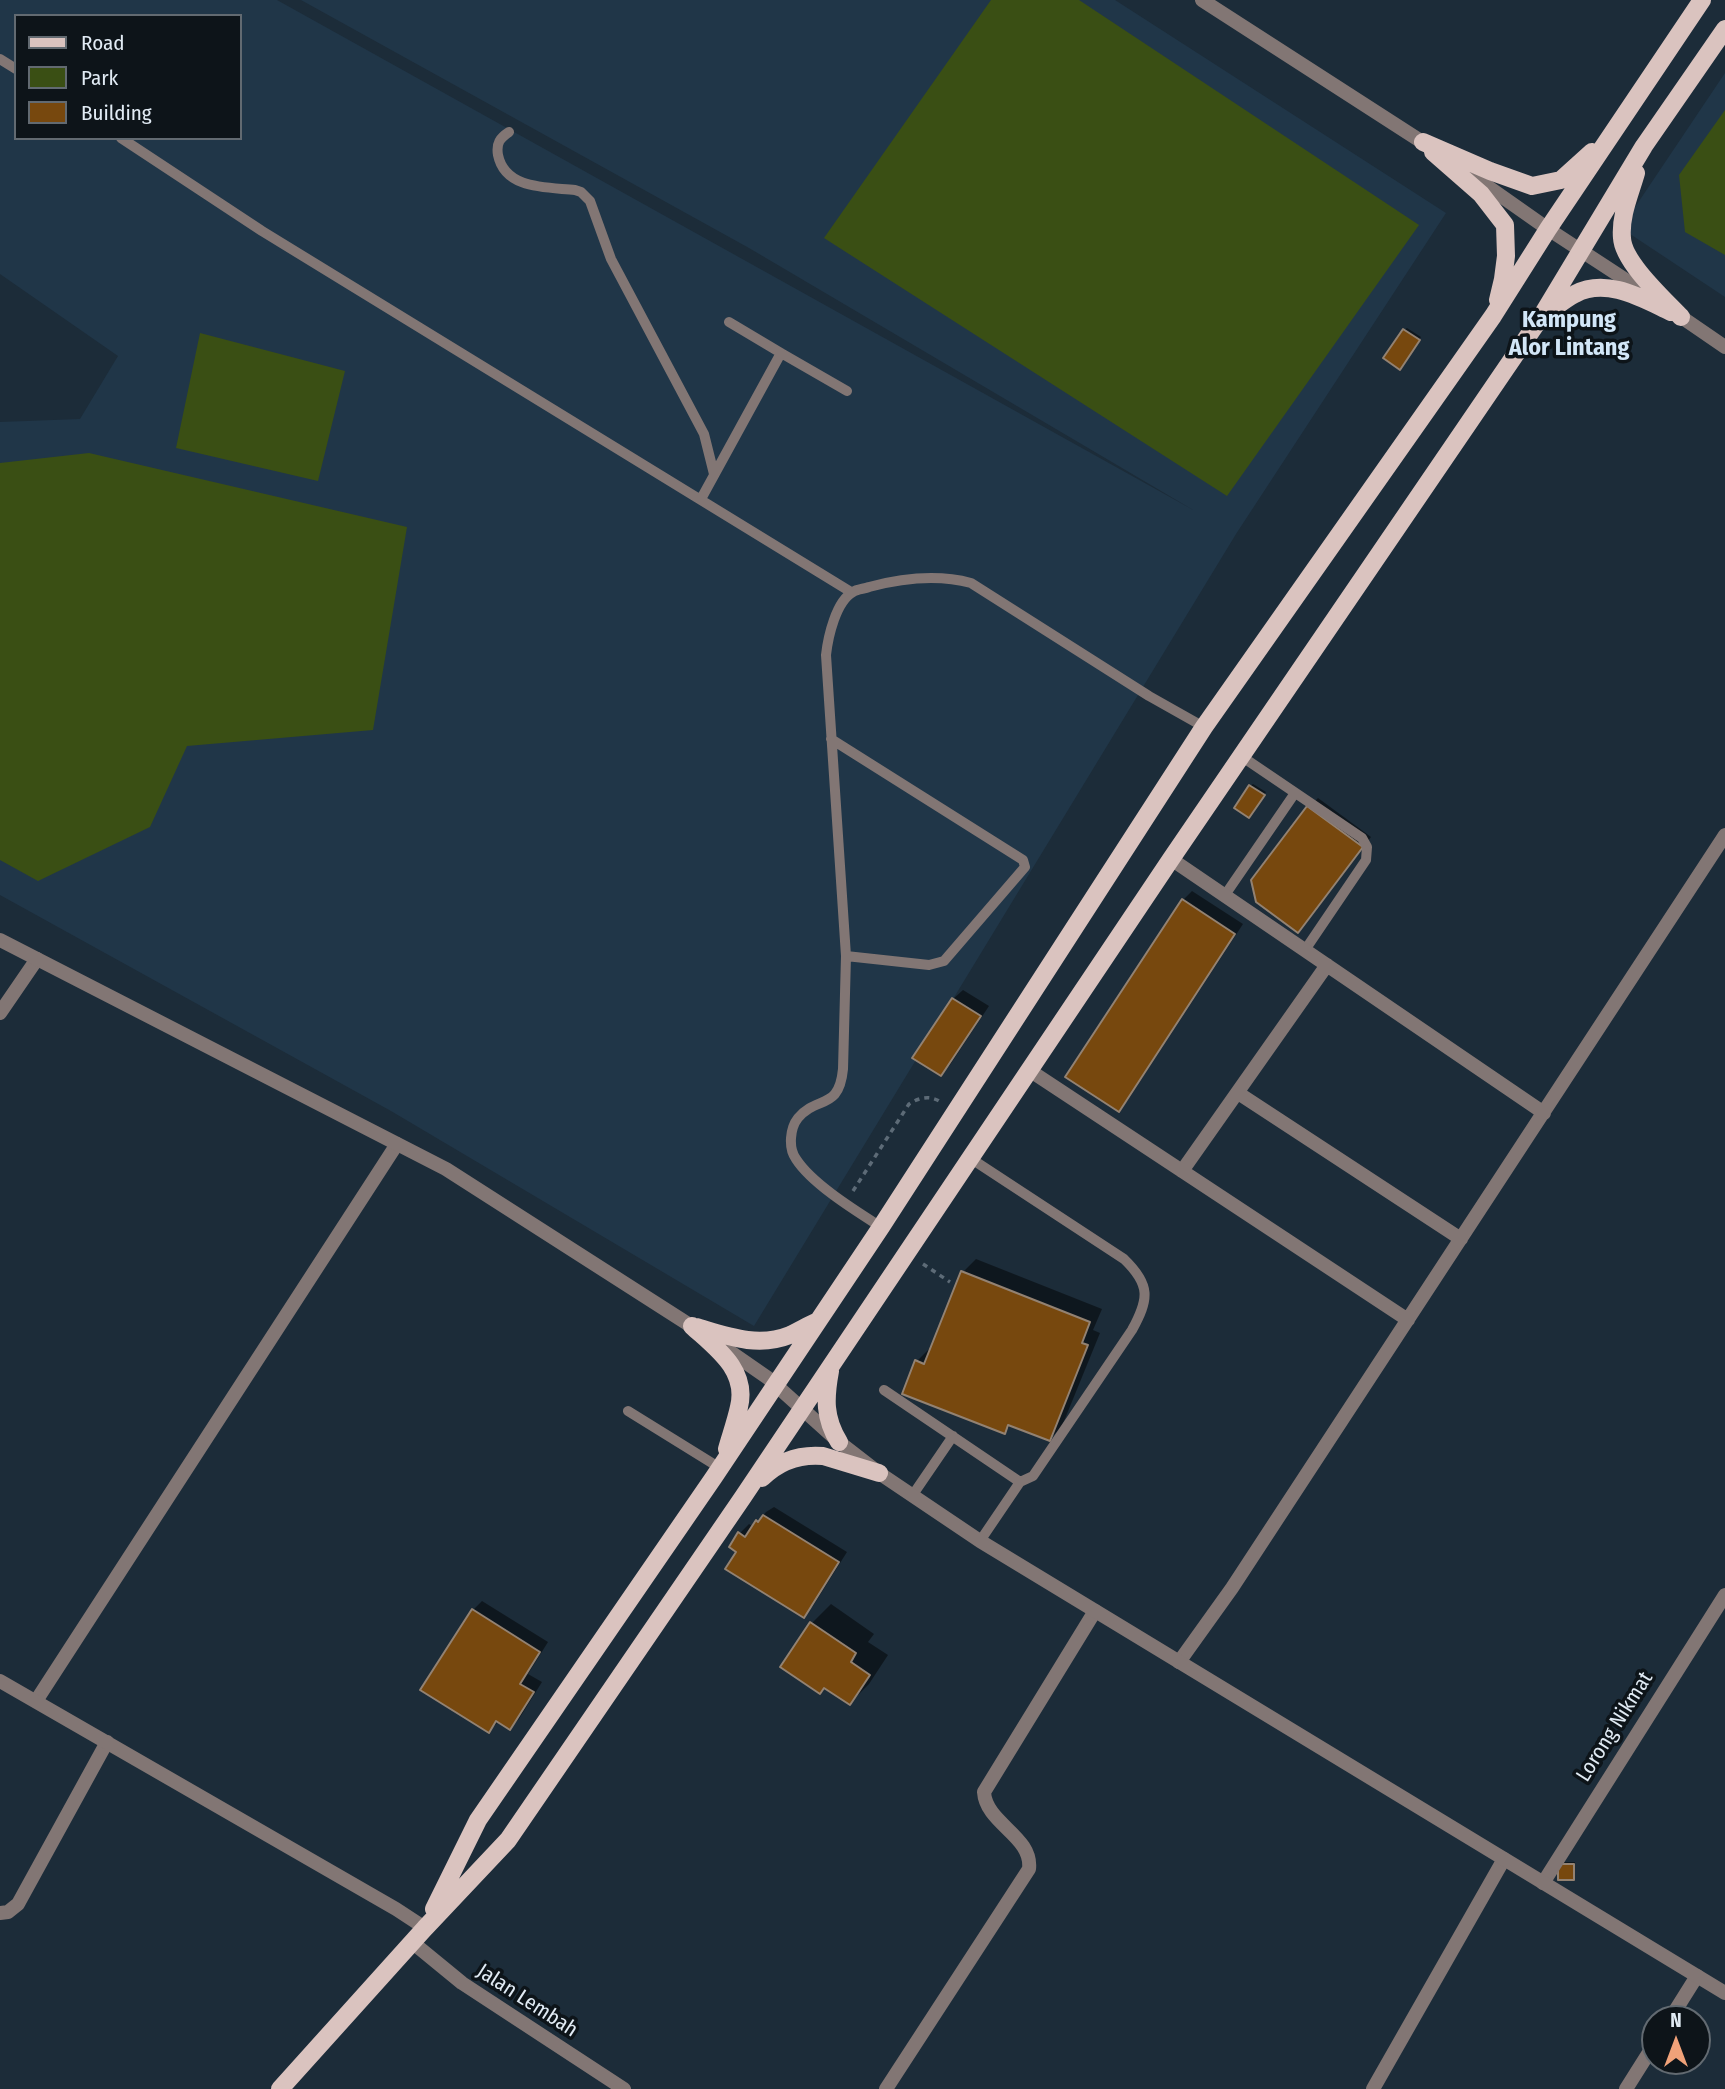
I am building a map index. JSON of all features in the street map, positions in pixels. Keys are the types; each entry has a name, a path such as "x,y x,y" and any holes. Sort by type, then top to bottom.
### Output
{"main road":[{"path":"425,1928 478,1820 818,1322 1204,727 1493,316 1702,0"},
{"path":"280,2089 508,1840 1541,317 1644,146 1725,29"},
{"path":"1423,142 1532,186 1561,180 1612,134"},
{"path":"1423,142 1481,194 1505,225 1506,256 1503,279 1493,316"},
{"path":"1644,146 1623,216 1622,241 1633,265 1681,317"},
{"path":"1541,317 1576,293 1587,289 1606,288 1626,292 1681,317"},
{"path":"692,1326 748,1341 766,1341 792,1334 818,1322"},
{"path":"692,1326 732,1365 740,1389 740,1406 722,1465"},
{"path":"832,1365 826,1392 826,1407 831,1427 839,1442"},
{"path":"743,1497 772,1469 797,1457 823,1456 878,1473"}],"street":[{"path":"1202,0 1423,142 1725,347"},
{"path":"1179,1662 1408,1320 1725,835"},
{"path":"1171,859 1544,1113"},
{"path":"0,940 467,1181 692,1326 775,1384 878,1473 979,1541 1725,1993"},
{"path":"0,1013 37,960"},
{"path":"1182,1171 1327,965"},
{"path":"1029,1070 1408,1320"},
{"path":"1238,1093 1461,1239"},
{"path":"36,1701 397,1144"},
{"name":"Lorong Nikmat","path":"1543,1883 1725,1595"},
{"path":"886,2089 1029,1869 1030,1860 1026,1850 988,1807 984,1792 1094,1611"},
{"path":"0,1681 425,1928"},
{"path":"0,1913 8,1912 18,1904 107,1742"},
{"path":"1373,2089 1504,1859"},
{"name":"Jalan Lembah","path":"412,1942 462,1983 624,2089"},
{"path":"1679,2005 1697,1976"},
{"path":"1626,2089 1641,2065"}],"lane":[{"path":"509,132 500,138 498,146 501,164 512,178 530,184 575,190 590,201 611,259 704,434 714,474"},
{"path":"124,140 262,230 851,592"},
{"path":"729,322 847,391"},
{"path":"701,499 781,353"},
{"path":"881,1227 844,1204 796,1160 791,1149 792,1130 798,1118 836,1094 842,1084 846,956 826,655 831,624 839,608 851,592 881,584 937,577 971,583 1149,696 1204,727"},
{"path":"831,739 1023,860 1025,864 944,961 929,965 846,956"},
{"path":"1241,756 1362,838 1367,848 1366,860 1305,950"},
{"path":"1225,895 1295,793"},
{"path":"970,1158 1124,1259 1138,1272 1144,1291 1143,1310 1132,1330 1033,1476 1020,1482 979,1541"},
{"path":"884,1390 1020,1482"},
{"path":"628,1411 722,1465"},
{"path":"912,1496 953,1436"}],"path":[{"path":"844,1204 909,1104 921,1098 935,1098 956,1112"},
{"path":"906,1253 950,1282"}],"shaded area":[{"path":"0,0 277,0 1195,511 749,248 301,0 1115,0 1446,213 1236,534 754,1326 391,1111 0,895 0,422 80,419 118,356 0,274"},
{"path":"1725,73 1725,297 1621,228"}],"green space":[{"path":"991,0 1079,0 1419,225 1227,496 824,238"},
{"path":"1725,110 1725,255 1685,232 1679,175"},
{"path":"200,333 345,371 318,481 176,448"},
{"path":"89,453 407,527 373,730 187,746 150,827 38,881 0,860 0,463"}],"building":[{"path":"1403,329 1420,340 1400,370 1383,358"},
{"path":"1249,785 1265,795 1249,818 1234,808"},
{"path":"1307,806 1363,847 1298,933 1256,902 1251,880"},
{"path":"1182,899 1235,934 1119,1112 1065,1077"},
{"path":"952,998 981,1016 941,1076 912,1058"},
{"path":"961,1271 1090,1322 1082,1343 1088,1345 1050,1441 1008,1425 1005,1434 902,1394 915,1360 924,1364"},
{"path":"763,1515 839,1562 804,1618 725,1569 736,1552 729,1547 738,1532 745,1537 756,1520 758,1522"},
{"path":"472,1609 540,1652 520,1684 534,1692 510,1730 496,1721 489,1733 420,1690"},
{"path":"810,1622 856,1653 851,1662 870,1675 850,1705 824,1688 820,1694 780,1667"},
{"path":"1558,1864 1574,1864 1574,1880 1558,1880"}],"district":[{"name":"Kampung Alor Lintang","path":"1569,334"}]}
